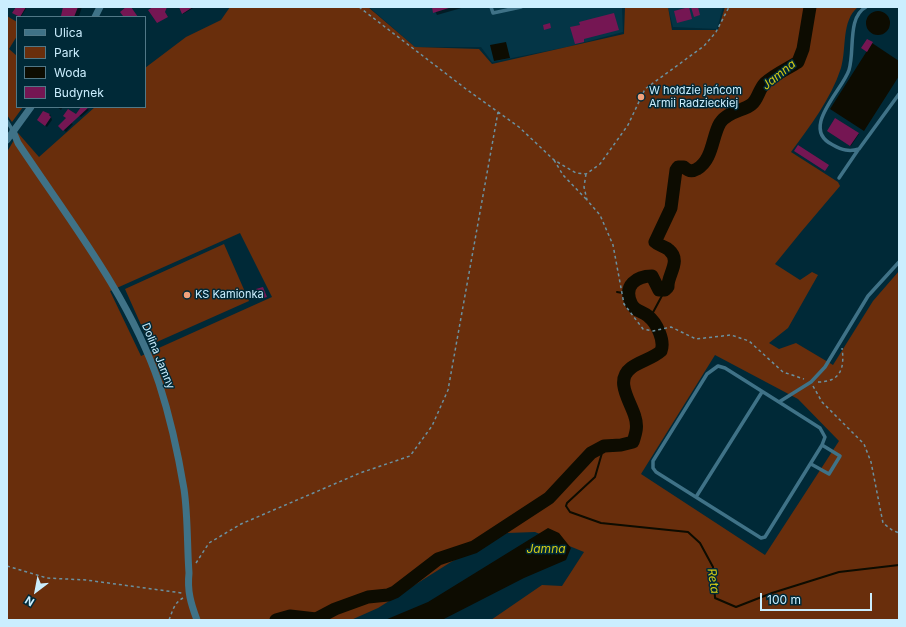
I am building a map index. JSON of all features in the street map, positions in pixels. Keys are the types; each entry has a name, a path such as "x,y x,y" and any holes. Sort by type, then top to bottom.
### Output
{"street":[{"path":"96,16 100,7"},
{"path":"7,140 30,108"},
{"name":"Dolina Jamny","path":"13,131 18,143 118,293 151,363 173,434 184,490 189,574 187,587 197,620"}],"lane":[{"path":"491,7 493,13 521,7"},
{"path":"859,149 852,152 826,141 821,134 819,124 822,115 849,71 853,55 854,22 858,15 866,7"},
{"path":"839,178 899,94"},
{"path":"7,122 13,131"},
{"path":"779,402 811,382 825,367 841,343 868,296 899,262"},
{"path":"718,366 725,368 779,402 820,428 826,437 811,464 765,537 760,538 656,472 653,468 653,461 707,374 718,366"},
{"path":"696,497 762,392"},
{"path":"811,464 829,474 840,456 822,445"}],"path":[{"path":"359,7 410,47 519,127 554,160 576,173 586,174 600,164 628,125 645,89 704,46 716,32 730,7"},
{"path":"189,574 209,544 241,524 360,473 410,456 432,426 448,390 498,112"},
{"path":"554,160 563,175 600,215 613,245 624,304 643,329 653,331 671,327 696,339 731,335 749,341 783,372 811,382 829,382 836,378 842,365 841,343"},
{"path":"586,174 584,187 587,200"},
{"path":"811,382 822,402 864,444 871,462 883,523 892,530 899,532"},
{"path":"7,566 46,578 86,580 189,595"},
{"path":"169,620 177,601 189,595"}],"shaded area":[{"path":"369,7 622,7 623,32 567,47 492,62 481,47 415,47"},
{"path":"668,7 723,7 717,29 673,27"}],"green space":[{"path":"230,7 368,7 415,47 479,49 492,64 624,34 625,7 668,7 672,30 718,30 725,7 858,7 849,20 845,35 843,60 832,91 791,152 838,182 840,186 775,264 800,280 812,272 818,275 788,328 769,343 779,349 796,343 833,365 873,301 899,271 899,620 491,620 542,585 562,586 584,552 535,532 507,533 451,562 378,608 351,620 7,620 7,152 18,133 39,157 94,108 146,108 146,67 186,37 221,20","holes":["240,233 272,297 141,356 110,291","715,355 798,399 839,441 765,555 641,474"]},
{"path":"7,16 16,21 16,38 9,49 16,55 16,108 22,108 12,122 7,115"},
{"name":"KS Kamionka","path":"224,244 249,301 150,345 125,289"}],"water":[{"path":"878,11 883,12 889,18 889,28 883,34 878,35 873,34 867,28 866,23 867,18 873,12"},
{"path":"506,42 510,58 494,61 490,45"},
{"path":"872,43 899,61 899,76 864,131 830,109"},
{"name":"Jamna","path":"548,528 559,533 571,548 566,560 524,578 442,620 385,620 428,602"}],"building":[{"path":"16,7 26,7 21,16 12,13"},
{"path":"63,7 78,7 74,16 61,16"},
{"path":"126,7 131,7 137,16 123,16 120,12"},
{"path":"153,7 167,7 165,12 168,17 157,23 148,10"},
{"path":"179,7 193,7 182,14"},
{"path":"432,7 452,7 433,13"},
{"path":"689,7 692,19 677,23 674,11"},
{"path":"691,7 698,7 700,15 694,17"},
{"path":"614,13 619,30 584,39 584,42 575,44 570,27 580,25 579,22"},
{"path":"550,23 551,28 544,30 543,25"},
{"path":"867,39 873,42 867,52 861,48"},
{"path":"80,108 88,108 63,131 58,126 66,118 63,116 68,109 76,114"},
{"path":"43,111 50,114 49,115 51,117 45,126 37,120"},
{"path":"835,118 859,133 850,146 827,131"},
{"path":"798,145 829,165 825,171 794,151"},
{"path":"263,287 267,297 260,299 256,289"}],"waterway":[{"name":"Jamna","path":"276,620 290,616 316,619 335,609 368,597 388,595 395,592 438,559 474,547 549,498 591,453 604,446 621,445 633,442 636,433 636,423 625,392 624,379 626,373 631,368 661,351 662,342 659,332 651,319 646,314 632,306 629,291 633,283 646,276 652,276 659,290 665,290 668,287 668,282 674,263 673,254 655,242 671,208 676,170 678,167 684,167 693,171 702,165 709,154 717,128 723,119 752,104 765,83 798,62 803,49 810,7"},
{"path":"650,318 665,290"},
{"path":"617,292 629,294"},
{"name":"Reta","path":"604,446 595,477 567,503 566,506 570,512 601,523 688,532 700,543 713,567 715,598 736,607 772,593 839,572 899,565"}],"place":[{"name":"W hołdzie jeńcom Armii Radzieckiej","path":"641,97"},
{"name":"KS Kamionka","path":"187,295"}]}
